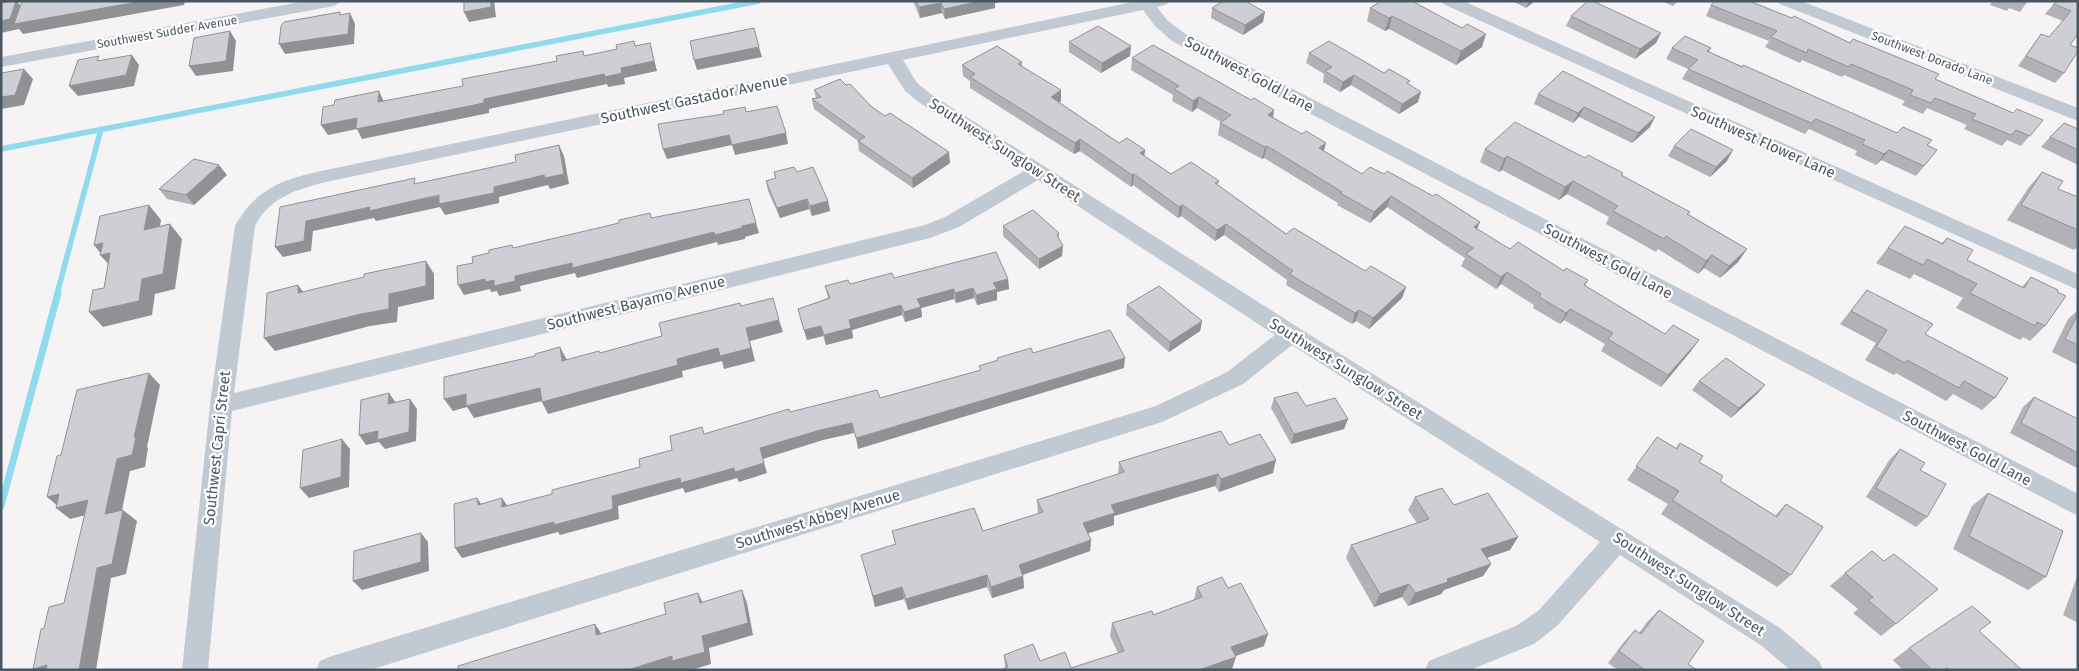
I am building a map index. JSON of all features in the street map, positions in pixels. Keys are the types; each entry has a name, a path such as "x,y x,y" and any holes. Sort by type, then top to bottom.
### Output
{"street":[{"name":"Southwest Sudder Avenue","path":"1,62 334,1"},
{"name":"Southwest Flower Lane","path":"1449,1 2078,283"},
{"name":"Southwest Dorado Lane","path":"1786,1 2078,115"},
{"name":"Southwest Gastador Avenue","path":"244,226 249,215 264,199 277,191 307,180 1154,3"},
{"name":"Southwest Gold Lane","path":"1154,3 1161,23 1178,37 2078,506"},
{"name":"Southwest Sunglow Street","path":"893,58 911,88 918,93 1291,334 1619,539 1771,637 1810,670"},
{"name":"Southwest Bayamo Avenue","path":"221,405 930,230 952,222 1038,171"},
{"name":"Southwest Capri Street","path":"195,670 221,405 244,226"},
{"name":"Southwest Abbey Avenue","path":"329,670 1162,413 1235,378 1291,334"},
{"path":"1438,670 1525,635 1548,618 1619,539"}],"building":[{"path":"16,1 10,19 1,21 1,3"},
{"path":"22,1 143,1 14,24"},
{"path":"464,1 491,1 491,7 464,12"},
{"path":"916,1 981,1 944,9 941,3 919,7"},
{"path":"1223,1 1245,1 1265,12 1245,25 1212,8"},
{"path":"1381,1 1412,1 1462,28 1467,24 1486,34 1461,51 1392,16 1389,18 1370,8"},
{"path":"1588,1 1593,1 1661,33 1640,49 1571,16"},
{"path":"1715,1 1749,1 1792,18 1794,16 1850,43 1853,39 1939,74 1935,79 2013,113 2017,109 2043,120 2030,136 2016,130 2011,135 1972,119 1976,114 1935,98 1931,103 1910,95 1913,90 1851,64 1849,67 1808,49 1807,53 1771,37 1777,31 1711,5"},
{"path":"2056,1 2078,1 2078,34 2070,45 2078,48 2078,51 2064,73 2026,56 2041,34 2049,37 2071,11 2054,4"},
{"path":"340,12 340,15 350,13 348,34 279,44 281,26 284,22"},
{"path":"1098,26 1131,46 1102,63 1069,42"},
{"path":"754,28 759,47 694,60 690,41"},
{"path":"230,31 226,61 189,66 194,38"},
{"path":"1685,36 1711,48 1707,51 1897,133 1903,127 1932,140 1927,145 1937,150 1924,166 1889,150 1884,154 1862,144 1865,140 1816,119 1811,123 1688,69 1698,60 1672,48"},
{"path":"634,41 635,46 650,43 654,61 621,68 622,73 605,77 604,74 484,99 484,103 356,129 357,118 321,125 323,107 334,105 335,100 379,91 378,102 463,86 462,79 557,61 556,56 583,51 584,56 617,49 616,45"},
{"path":"1329,41 1384,73 1389,69 1410,81 1407,83 1421,92 1402,104 1354,75 1343,82 1325,71 1332,67 1309,53"},
{"path":"1153,45 1251,100 1254,98 1274,110 1268,115 1302,134 1306,131 1326,143 1319,148 1362,174 1370,167 1384,174 1387,171 1433,196 1436,194 1480,222 1474,227 1510,249 1518,242 1564,271 1566,268 1588,280 1584,285 1665,334 1673,325 1699,340 1668,375 1608,339 1613,333 1570,309 1566,313 1539,297 1541,294 1507,272 1501,277 1466,254 1473,248 1391,196 1374,212 1340,193 1342,192 1267,146 1265,147 1220,123 1231,115 1199,97 1193,101 1174,89 1179,86 1132,58"},
{"path":"997,46 1022,62 1018,64 1061,90 1051,97 1119,143 1127,138 1145,150 1140,153 1171,174 1191,162 1219,181 1215,183 1286,234 1294,228 1365,271 1371,266 1406,287 1373,318 1359,310 1355,313 1289,274 1293,271 1226,224 1217,230 1183,205 1179,207 1134,174 1132,175 1080,139 1075,143 970,77 975,74 962,65"},
{"path":"132,55 126,75 69,86 78,60 99,56 97,61"},
{"path":"24,69 15,95 1,97 2,73"},
{"path":"1563,71 1655,117 1638,133 1584,107 1578,113 1538,94"},
{"path":"840,79 846,85 850,84 872,107 885,116 890,113 949,152 912,178 858,141 865,137 812,99 821,97 814,90"},
{"path":"777,106 786,133 732,145 729,135 663,149 658,124 724,114 723,111 745,107 746,112"},
{"path":"1515,122 1585,158 1588,155 1623,173 1621,175 1690,212 1687,214 1747,249 1729,266 1712,255 1706,261 1666,236 1664,239 1613,211 1618,206 1573,181 1565,187 1507,156 1504,159 1485,149"},
{"path":"2064,123 2078,129 2078,150 2050,137"},
{"path":"1691,129 1733,150 1716,167 1674,146"},
{"path":"559,145 564,174 545,178 544,175 494,187 494,193 439,204 439,195 369,211 370,207 306,221 304,241 275,247 280,207 415,178 414,184 516,162 515,155"},
{"path":"194,159 219,165 186,195 159,189"},
{"path":"794,167 797,172 813,167 828,201 810,206 807,199 777,208 766,181 776,178 774,172"},
{"path":"2042,172 2063,181 2058,189 2078,197 2078,230 2021,205"},
{"path":"749,199 756,223 742,226 742,228 715,235 714,232 572,268 572,263 515,276 515,281 494,286 494,280 486,282 485,279 458,285 457,266 473,263 472,257 489,253 489,250 512,245 513,248 619,223 619,220 650,213 651,218"},
{"path":"149,205 144,230 170,224 163,274 142,279 139,301 89,312 93,290 104,288 110,253 100,255 103,243 94,245 100,216"},
{"path":"1033,210 1059,233 1057,235 1063,246 1039,259 1003,226"},
{"path":"1905,226 1943,244 1947,238 1973,250 1967,260 2024,288 2031,277 2066,296 2045,326 2037,322 2035,326 1970,293 1977,284 1927,259 1923,265 1888,248"},
{"path":"996,252 1008,279 993,283 997,289 976,295 973,288 955,293 954,289 917,299 921,307 904,312 901,305 849,320 851,328 824,335 821,326 804,330 798,309 830,298 825,286 848,280 850,284 892,273 894,278"},
{"path":"426,261 426,286 389,294 389,309 264,338 267,293 298,285 298,293 364,277 364,274"},
{"path":"1159,286 1202,321 1170,342 1127,305"},
{"path":"1867,290 1933,324 1925,334 2008,378 1995,398 1964,381 1959,388 1907,360 1905,363 1876,347 1887,330 1851,311"},
{"path":"773,298 779,320 746,328 751,348 720,356 718,348 677,359 678,365 542,402 540,388 466,406 466,394 444,399 444,377 535,356 535,354 560,347 562,361 599,351 600,353 662,336 659,323 740,303 741,306"},
{"path":"2078,314 2078,345 2065,339"},
{"path":"1110,330 1125,358 856,438 852,423 820,430 760,448 764,463 735,472 734,468 681,483 680,478 612,496 613,509 554,525 554,522 455,548 454,504 477,498 478,505 502,498 502,507 552,494 552,490 640,467 639,459 672,450 670,436 702,427 704,434 789,409 790,412 877,390 880,398 981,370 979,366 998,360 997,358 1031,348 1033,353"},
{"path":"1726,358 1765,385 1739,408 1699,381"},
{"path":"149,373 134,437 136,437 132,455 117,459 105,514 123,510 112,564 97,568 79,670 46,670 47,665 33,669 41,629 44,628 49,607 64,603 88,500 56,508 59,494 47,497 57,456 61,455 77,390"},
{"path":"1297,392 1306,406 1335,398 1348,419 1294,434 1274,398"},
{"path":"389,393 388,404 410,399 409,432 377,440 378,431 359,435 361,400"},
{"path":"2034,397 2078,419 2078,453 2021,423"},
{"path":"1221,431 1229,445 1260,434 1276,460 1221,479 1218,474 1111,505 1115,513 1083,523 1091,540 1019,565 1023,576 991,587 987,575 906,599 902,587 873,596 861,555 896,544 892,531 974,508 983,531 1043,512 1037,500 1124,472 1119,462"},
{"path":"1657,437 1677,449 1680,443 1703,456 1699,462 1723,476 1720,481 1777,517 1786,504 1823,527 1791,575 1672,500 1679,491 1636,466"},
{"path":"342,439 341,477 300,488 303,450"},
{"path":"1900,449 1925,463 1920,470 1946,484 1927,517 1876,488"},
{"path":"1442,488 1454,505 1488,493 1518,537 1481,549 1491,564 1447,579 1448,582 1415,593 1409,584 1380,594 1351,545 1429,519 1415,497"},
{"path":"1988,493 2063,531 2046,577 1969,536"},
{"path":"421,533 421,562 353,581 354,551"},
{"path":"1872,551 1884,561 1894,554 1938,589 1896,624 1868,600 1873,597 1845,573"},
{"path":"1222,577 1228,588 1241,583 1268,634 1231,647 1236,657 1199,670 1001,670 1008,667 1004,655 1033,644 1040,661 1065,652 1071,668 1124,651 1112,623 1152,611 1153,615 1202,597 1197,587"},
{"path":"742,590 748,623 702,636 705,652 672,661 672,656 628,670 458,670 458,666 595,624 596,635 666,614 664,603 698,593 700,603"},
{"path":"1972,606 1991,622 1979,631 2022,670 1950,670 1947,668 1944,670 1932,670 1909,648"},
{"path":"1659,610 1704,641 1688,664 1697,670 1645,670 1619,651 1635,630 1641,634"}],"waterway":[{"path":"101,130 759,1"},
{"path":"1,149 101,130"},
{"path":"57,294 101,130"},
{"path":"1,506 58,293"}]}
